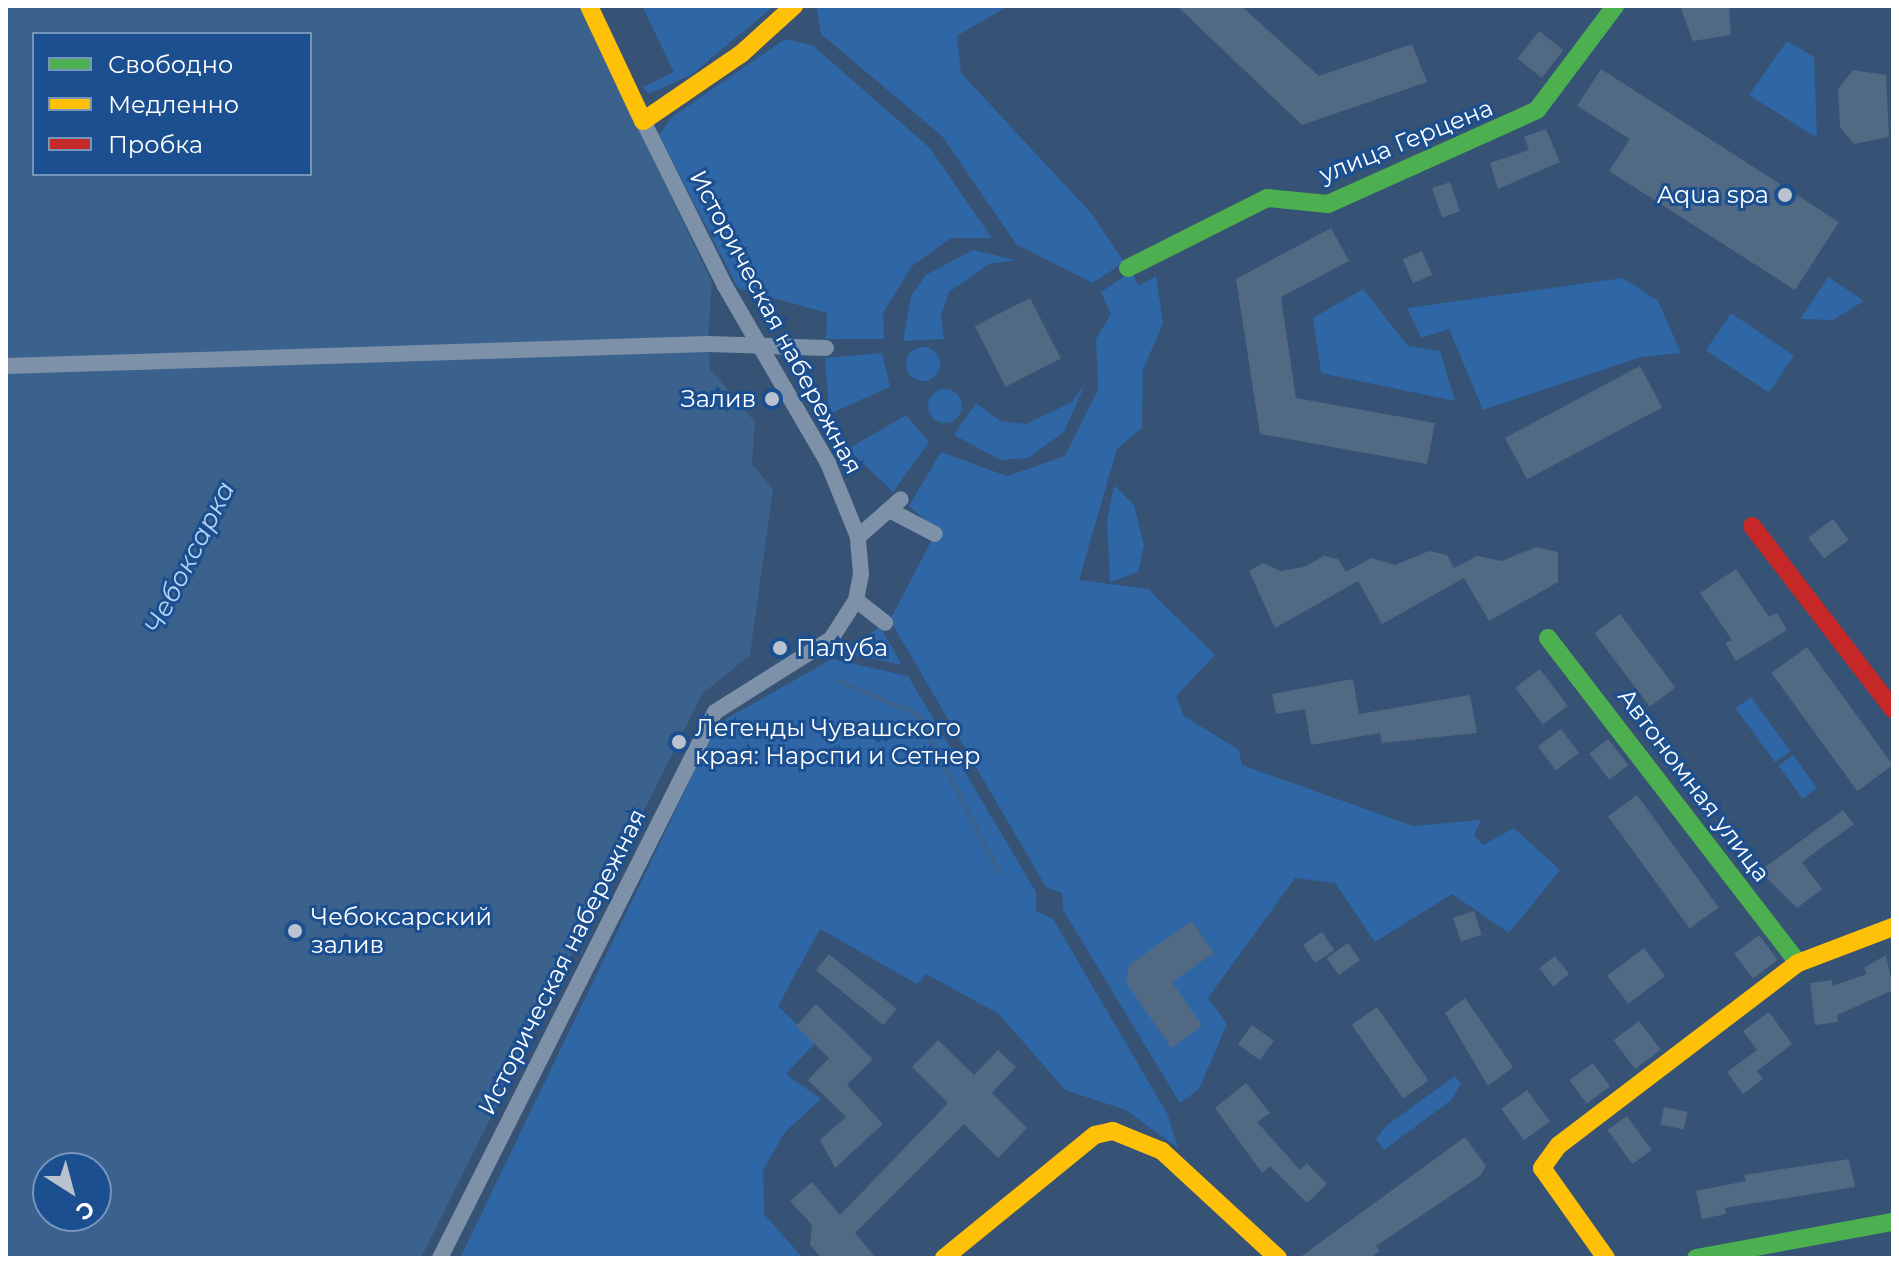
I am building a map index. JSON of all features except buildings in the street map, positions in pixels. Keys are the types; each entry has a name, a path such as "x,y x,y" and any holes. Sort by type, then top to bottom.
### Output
{"street":[{"name":"Историческая набережная","path":"440,1258 715,712 817,652 856,600 858,537 828,463 761,348 643,121 589,6"},
{"path":"643,121 741,54 794,6"},
{"name":"улица Герцена","path":"1128,268 1267,198 1328,204 1537,110 1615,6"},
{"path":"6,366 708,344 826,348"},
{"path":"858,537 897,506 935,534"},
{"path":"1752,526 1893,709"},
{"path":"856,600 885,623"},
{"name":"Автономная улица","path":"1548,638 1798,963"},
{"path":"1606,1258 1542,1168 1635,1081 1798,963 1893,927"},
{"path":"944,1258 1095,1135 1130,1133 1162,1151 1278,1258"},
{"path":"1696,1258 1893,1222"}],"shaded area":[{"path":"642,6 774,6 691,75 649,94 643,87 674,72"},
{"path":"816,6 1008,6 957,36 961,73 1091,213 1124,262 1093,283 1016,244 942,136 821,34"},
{"path":"785,39 812,45 929,147 992,238 951,238 912,266 883,313 884,339 826,339 827,313 738,288 659,135 672,117"},
{"path":"1787,41 1814,57 1817,138 1749,95"},
{"path":"973,250 1016,260 989,264 949,292 941,316 944,339 903,341 911,296 926,275"},
{"path":"1131,272 1139,286 1156,276 1163,323 1143,370 1142,428 1117,449 1079,580 1148,589 1215,655 1176,696 1184,716 1239,750 1242,765 1413,826 1481,820 1474,835 1483,845 1514,828 1560,870 1509,933 1452,894 1375,942 1335,883 1295,878 1208,998 1227,1024 1199,1089 1180,1103 1063,910 1062,893 1046,887 890,620 937,530 909,506 941,452 1007,476 1065,456 1098,390 1096,339 1111,314 1101,292"},
{"path":"1828,277 1864,301 1833,320 1800,319"},
{"path":"1623,278 1658,301 1681,353 1641,357 1483,410 1449,329 1421,338 1407,308"},
{"path":"1363,289 1408,346 1440,351 1455,401 1321,373 1313,318"},
{"path":"1731,313 1794,355 1769,393 1706,350"},
{"path":"923,347 935,352 940,364 935,376 923,381 911,376 906,364 911,352"},
{"path":"882,353 890,387 829,414 825,358"},
{"path":"1086,382 1064,432 1028,458 1000,460 954,435 976,403 1000,421 1026,424 1072,402"},
{"path":"945,389 957,394 962,406 957,418 945,423 933,418 928,406 933,394"},
{"path":"906,415 929,442 893,492 848,449"},
{"path":"1114,485 1134,505 1144,545 1138,572 1110,582 1107,520"},
{"path":"880,627 902,665 842,652"},
{"path":"832,659 908,676 1036,892 1036,911 1053,919 1168,1115 1178,1148 1126,1110 1065,1090 999,1014 926,974 917,984 820,929 778,1006 816,1042 786,1074 821,1099 785,1132 763,1170 764,1214 803,1258 460,1258 712,735 726,719"},
{"path":"1751,697 1790,751 1775,762 1736,708"},
{"path":"1793,755 1817,788 1803,799 1778,766"},
{"path":"1455,1076 1461,1084 1451,1100 1384,1150 1376,1139 1386,1126"}],"water":[{"path":"6,6 579,6 712,282 708,339 6,359"},
{"name":"Чебоксарский залив","path":"709,350 710,369 755,422 752,464 773,489 750,655 702,694 421,1258 6,1258 6,373"}],"waterway":[{"path":"839,681 917,714 999,872"}],"traffic: fast":[{"path":"1128,268 1267,198 1328,204 1537,110 1615,6"},
{"path":"1548,638 1798,963"},
{"path":"1696,1258 1893,1222"}],"traffic: slow":[{"path":"589,6 643,121 741,54 794,6"},
{"path":"1606,1258 1542,1168 1559,1145 1798,963 1893,927"},
{"path":"944,1258 1095,1135 1113,1131 1162,1151 1278,1258"}],"traffic: jam":[{"path":"1752,526 1893,709"}],"place":[{"name":"Aqua spa","path":"1785,195"},
{"name":"Залив","path":"772,399"},
{"name":"Палуба","path":"780,648"},
{"name":"Легенды Чувашского края: Нарспи и Сетнер","path":"679,742"},
{"name":"Чебоксарский залив","path":"295,931"}],"water label":[{"name":"Чебоксарка","path":"190,558"}]}
